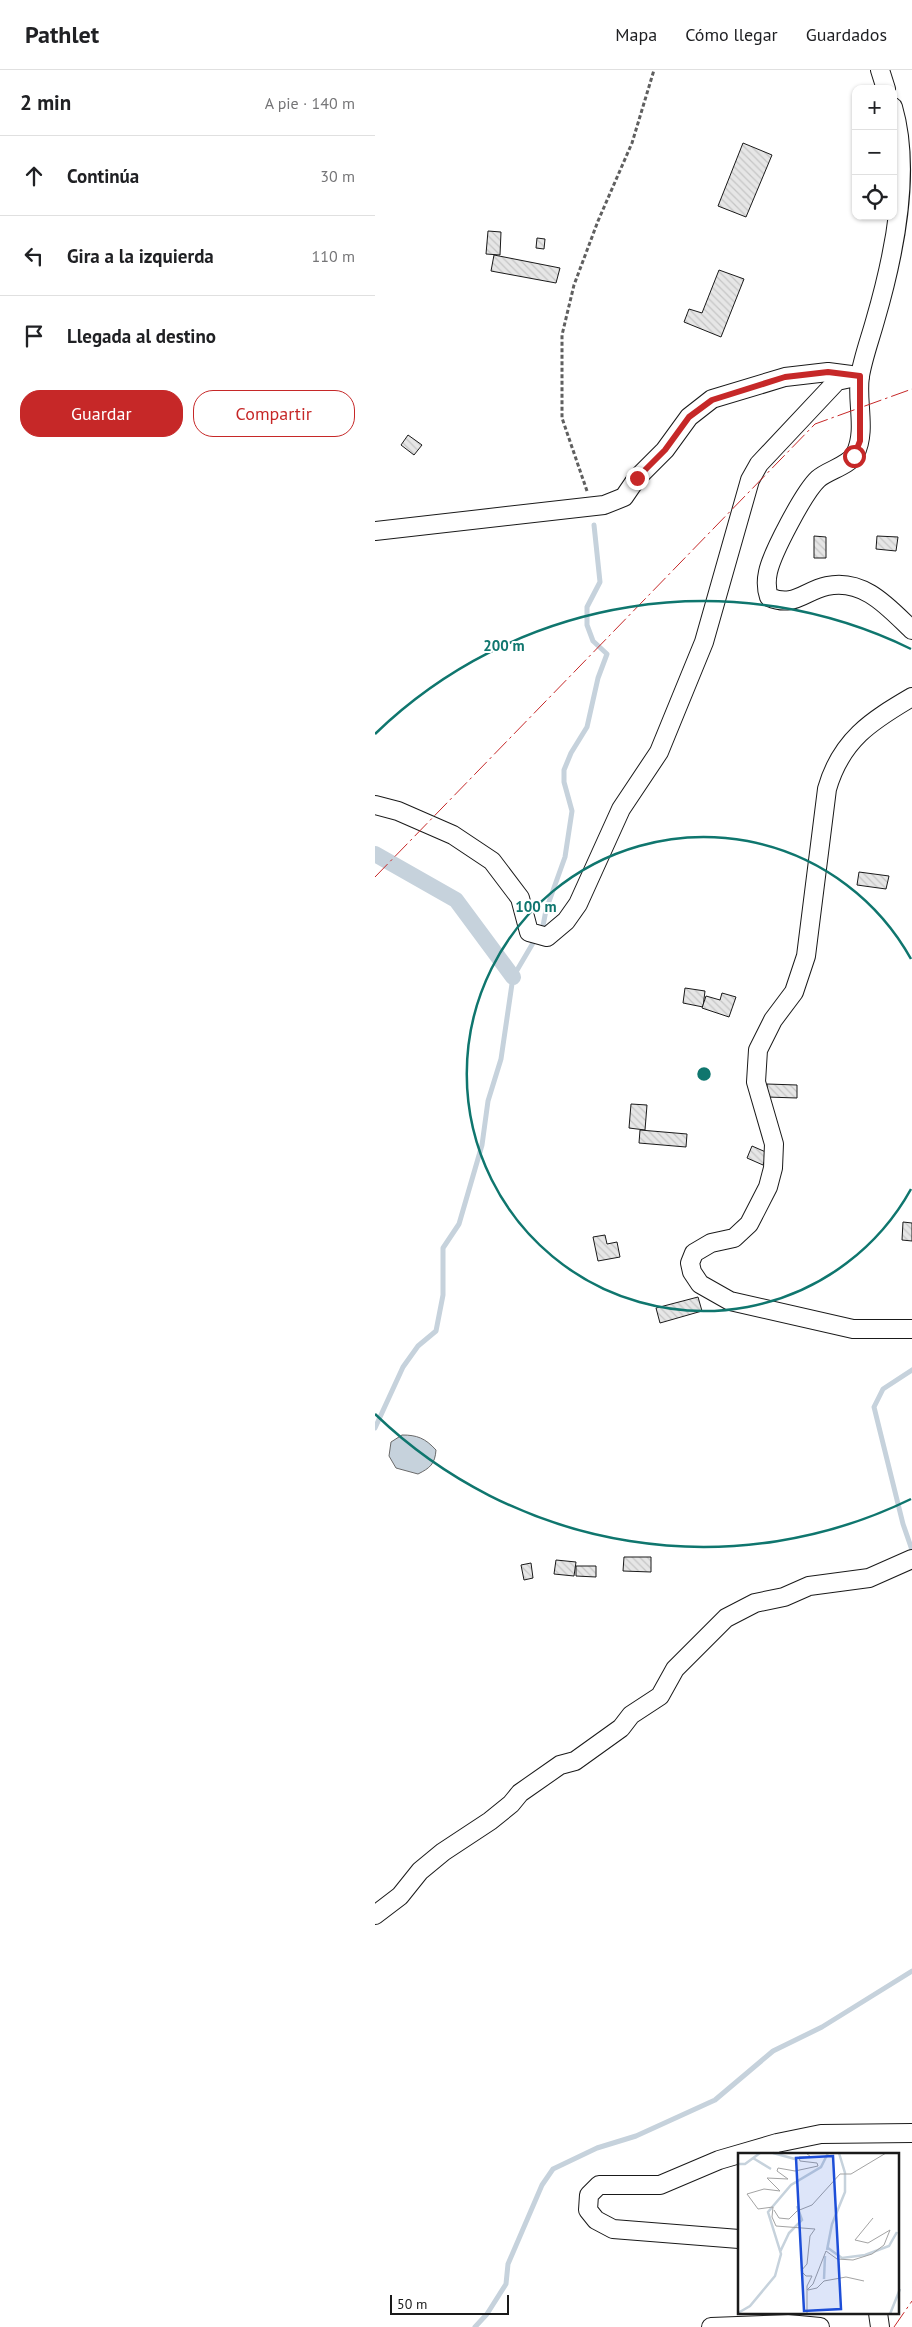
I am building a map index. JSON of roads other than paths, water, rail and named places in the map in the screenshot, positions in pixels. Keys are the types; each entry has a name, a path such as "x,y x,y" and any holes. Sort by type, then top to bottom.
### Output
{"street":[{"path":"880,70 885,85"},
{"path":"897,117 905,174 891,265 860,376 860,441 854,456 826,472 810,488 768,570 766,588 769,597 779,602 792,601 828,586 862,590 878,597 912,630"},
{"path":"375,531 604,505 624,497 637,478 665,450 689,417 712,400 785,377 828,372 860,376"},
{"path":"375,805 398,811 453,835 492,861 520,898 529,932 547,937 566,921 578,904 621,809 659,752 705,642 747,489 759,464 837,380 860,376"},
{"path":"912,696 862,730 844,750 833,769 827,788 807,956 794,992 773,1020 758,1050 756,1082 774,1144 773,1168 768,1187 749,1224 734,1238 711,1243 694,1252 690,1262 692,1272 700,1284 730,1301 853,1329 912,1329"},
{"path":"375,1915 400,1896 420,1871 443,1852 490,1821 511,1804 520,1793 560,1766 575,1761 621,1728 631,1715 660,1696 675,1669 726,1618 755,1603 784,1597 809,1586 869,1578 912,1559"},
{"path":"743,2153 777,2143 821,2134 912,2133"},
{"path":"738,2154 719,2160 660,2185 599,2185 589,2196 588,2210 596,2220 613,2229 738,2239"},
{"path":"878,2314 880,2327"},
{"path":"711,2327 788,2324 820,2327"}],"waterway":[{"path":"375,1428 403,1367 418,1346 436,1331 443,1295 443,1248 459,1224 482,1145 488,1101 501,1059 513,977 543,926 546,910 565,857 572,811 564,782 564,770 571,753 587,727 598,678 607,654 593,641 587,625 587,607 600,582 594,525"},
{"path":"375,854 456,900 513,977"},
{"path":"912,1370 883,1389 874,1407 903,1524 912,1550"},
{"path":"475,2327 487,2314 506,2284 508,2264 542,2185 553,2169 597,2148 636,2136 715,2100 773,2051 822,2027 912,1971"}]}
